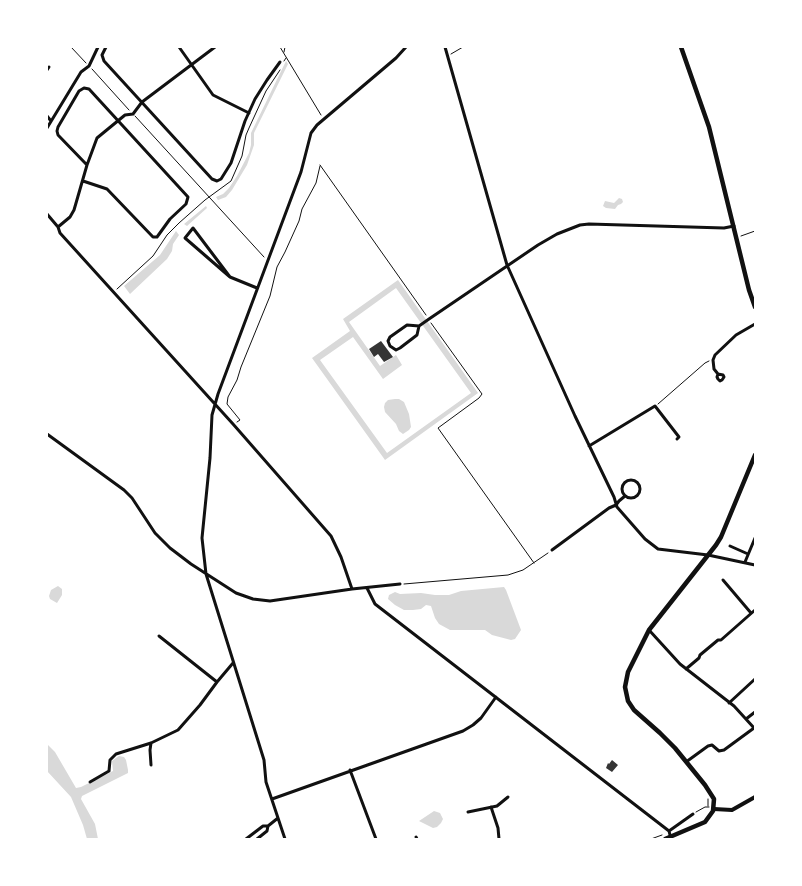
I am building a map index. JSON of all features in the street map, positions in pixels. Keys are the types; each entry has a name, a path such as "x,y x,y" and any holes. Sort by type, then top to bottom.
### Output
{"main road":[{"path":"681,47 709,127 736,238 755,307"},
{"path":"665,839 670,835 705,822 711,816 714,809 714,799 669,742 634,710 628,702 625,687 628,672 650,630 708,555 720,537 755,455"}],"street":[{"path":"47,128 80,72 89,66 98,47"},
{"path":"106,47 102,54 103,60 213,180 217,181 221,179 231,163 249,112 263,86 280,62"},
{"path":"179,47 213,95 249,112"},
{"path":"58,227 70,217 74,210 87,165 97,138 125,115 133,114 142,102 215,47"},
{"path":"285,839 266,782 264,760 206,574 202,538 210,458 210,428 214,403 301,172 311,133 316,125 386,66 406,47"},
{"path":"445,47 507,265 589,446 614,497 616,505 641,535 655,547 662,550 708,555 755,565"},
{"path":"83,181 107,189 153,237 157,237 170,219 186,204 188,196 89,89 84,88 79,91 57,131 58,135 87,165"},
{"path":"47,116 51,121"},
{"path":"47,214 58,227 60,233 214,403 331,536 341,557 352,589"},
{"path":"419,326 417,335 400,348 396,350 390,346 388,341 390,337 407,325 419,326 507,265 557,234 571,228 589,224 724,228 734,226"},
{"path":"230,277 193,228 185,238 230,277 257,288"},
{"path":"718,374 714,369 713,360 719,350 736,335 755,324"},
{"path":"589,446 655,406 679,437 677,439"},
{"path":"47,434 124,490 132,498 155,533 175,552 236,593 263,601 400,584"},
{"path":"631,480 637,482 640,487 639,494 632,498 625,496 622,488 625,482 631,480"},
{"path":"552,550 609,508 616,505 618,501 625,496"},
{"path":"745,562 755,538"},
{"path":"730,546 748,554"},
{"path":"723,580 751,613"},
{"path":"367,588 375,604 496,697 670,835 693,814"},
{"path":"686,669 699,658 700,655 718,640 721,640 755,610"},
{"path":"650,630 686,669 695,674 734,706 755,729 724,750 719,750 712,745 686,762"},
{"path":"159,636 216,682"},
{"path":"90,782 109,771 110,760 116,754 151,743 178,730 233,663"},
{"path":"729,703 755,679"},
{"path":"272,799 463,731 473,726 481,718 496,697"},
{"path":"746,719 755,712"},
{"path":"151,743 151,765"},
{"path":"350,770 376,839"},
{"path":"468,812 497,806 508,797"},
{"path":"714,809 732,810 755,798"},
{"path":"490,807 498,828 499,839"},
{"path":"257,839 267,831 268,826 278,818"},
{"path":"246,839 262,826 268,826"}],"path":[{"path":"71,47 262,256 269,259"},
{"path":"280,47 324,119"},
{"path":"284,54 285,47"},
{"path":"448,56 463,47"},
{"path":"240,420 227,404 228,397 237,380 270,296 277,266 285,252 302,209 316,183 320,166 482,394 438,428 534,563"},
{"path":"736,238 755,231"},
{"path":"655,406 705,363 713,360"},
{"path":"400,584 508,575 523,570 552,550"},
{"path":"693,814 705,807 714,809"},
{"path":"651,839 670,835"}],"shaded area":[{"path":"286,61 288,64 254,133 254,145 247,165 232,190 226,197 218,200 216,197 223,194 229,188 249,153 251,133"},
{"path":"619,198 622,199 623,202 615,209 606,208 603,206 605,201 614,203"},
{"path":"206,206 207,208 187,226 184,224"},
{"path":"176,231 179,235 173,244 172,251 167,259 130,294 124,286 160,255"},
{"path":"398,280 478,393 385,460 312,358 350,331 343,319","holes":["396,288 471,393 387,453 320,360 353,337 383,379 402,365 396,355 380,366 349,322"]},
{"path":"399,399 404,402 409,414 411,427 403,434 385,412 385,403 388,400"},
{"path":"58,586 62,589 62,595 57,603 50,599 49,596 51,590"},
{"path":"504,587 521,630 515,639 511,640 492,635 485,630 450,630 439,624 435,618 431,606 426,605 421,609 404,610 388,599 389,595 395,592 400,594 421,593 449,595 461,591"},
{"path":"47,744 55,752 76,788 113,771 112,761 119,756 124,757 126,760 128,773 82,796 81,799 95,824 98,839 87,839 83,825 71,797 47,771"},
{"path":"434,811 440,813 443,819 437,827 433,828 419,821"}],"building":[{"path":"381,341 393,357 384,362 378,354 374,357 369,349"},
{"path":"612,760 618,765 612,772 606,768 608,763 609,764"}]}
